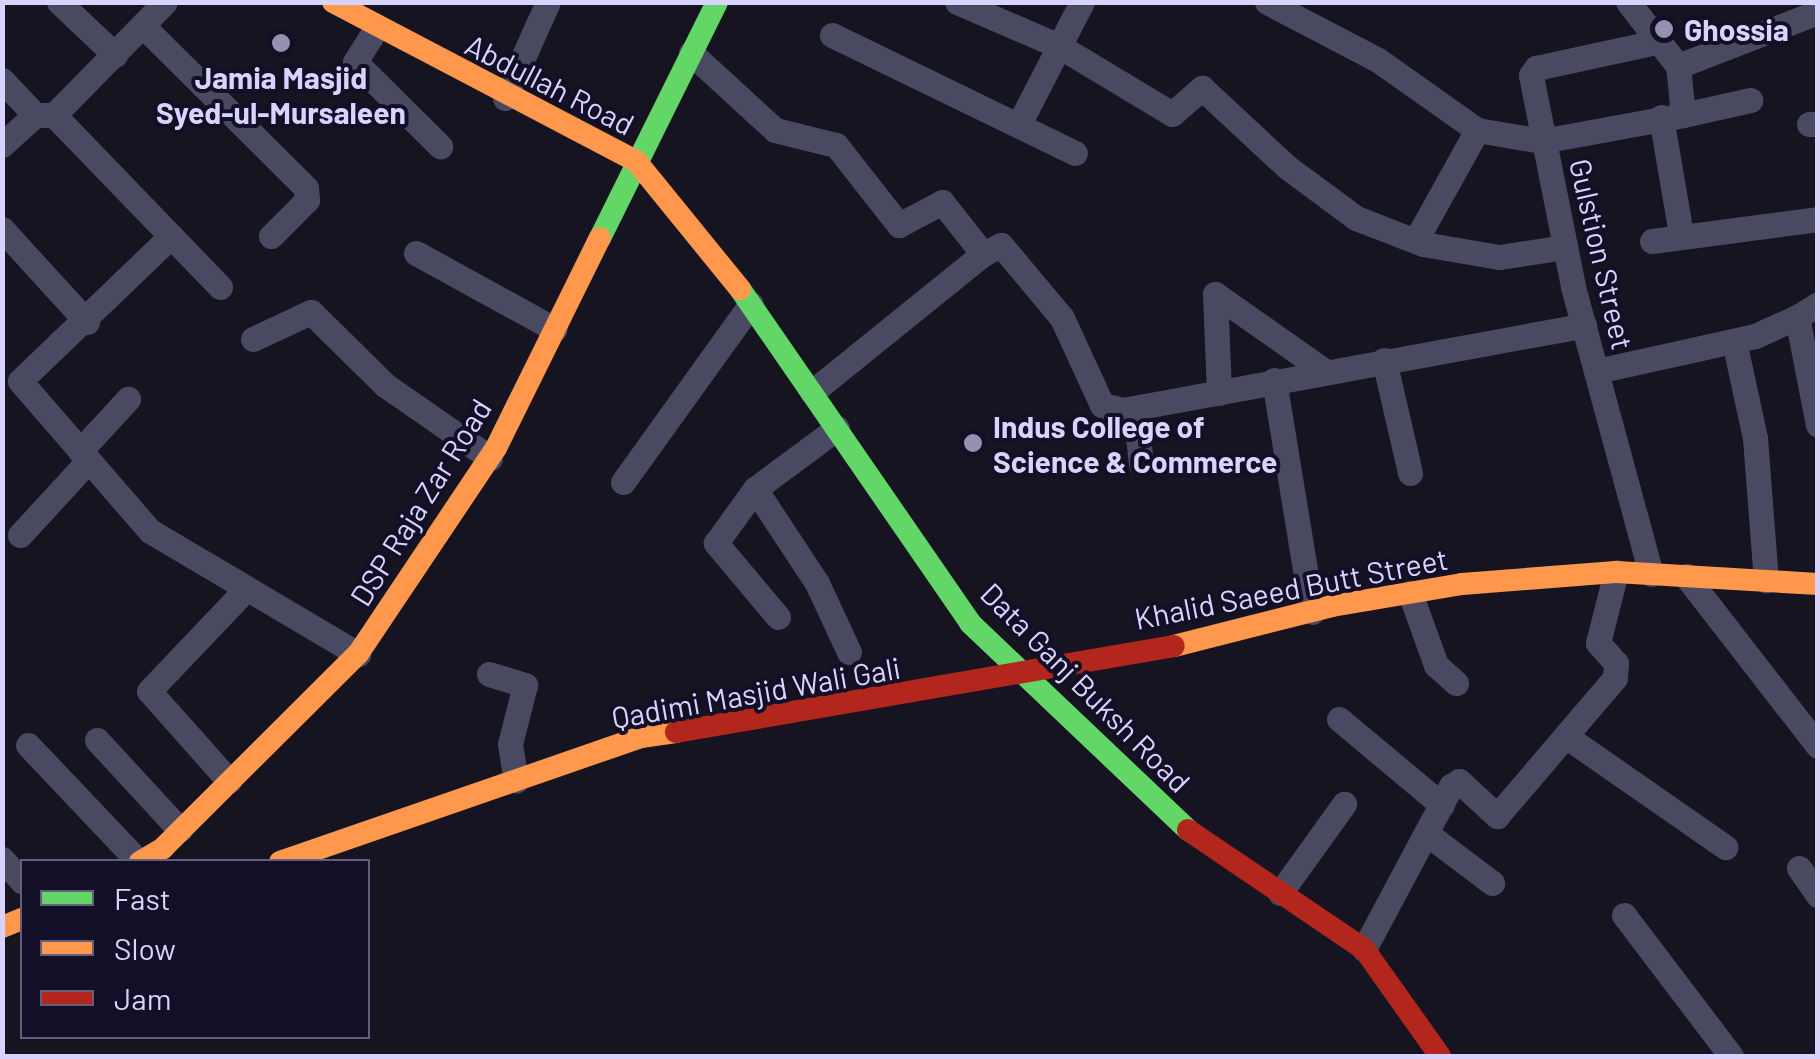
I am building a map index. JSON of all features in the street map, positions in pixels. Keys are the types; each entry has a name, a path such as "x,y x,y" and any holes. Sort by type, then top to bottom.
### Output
{"street":[{"path":"58,2 115,55"},
{"path":"2,145 115,55 166,2"},
{"name":"Abdullah Road","path":"333,2 505,98 636,161"},
{"path":"505,98 548,2"},
{"name":"DSP Raja Zar Road","path":"143,859 180,830 358,654 490,458 717,2"},
{"path":"957,2 1059,46 1172,114 1202,88 1288,167 1356,218 1499,257 1565,247"},
{"path":"1019,124 1082,2"},
{"path":"1268,2 1295,8 1378,60 1477,130 1542,140 1750,100"},
{"path":"1628,2 1678,66 1672,116 1682,234"},
{"path":"1678,66 1818,12"},
{"path":"144,26 306,188 306,200 271,236"},
{"path":"377,27 355,62 440,146"},
{"path":"832,35 1075,154"},
{"name":"Gulstion Street","path":"1652,574 1565,247 1532,71 1656,42"},
{"path":"691,53 775,130 836,145 899,224 942,202 983,254"},
{"path":"2,80 44,115 220,287"},
{"path":"1418,238 1477,130"},
{"name":"Data Ganj Buksh Road","path":"636,161 751,304 970,623 1199,840 1364,949 1440,1056"},
{"path":"1652,241 1818,219"},
{"path":"2,229 87,322"},
{"path":"171,236 87,322 20,380 150,531 358,654"},
{"path":"812,392 983,254 1001,245 1062,318 1102,405 1135,408 1323,370 1584,325"},
{"path":"416,253 554,329"},
{"path":"1220,393 1215,294 1323,370"},
{"path":"623,482 751,304"},
{"path":"1597,371 1734,340 1807,310 1818,426"},
{"path":"253,339 310,312 386,385 490,458"},
{"path":"1734,340 1756,438 1766,581"},
{"path":"1384,360 1410,473"},
{"path":"1274,380 1312,612"},
{"path":"20,535 128,399"},
{"path":"1135,408 1142,464"},
{"path":"778,618 717,550 718,536 755,489 838,428"},
{"path":"755,489 817,583 849,652"},
{"path":"1364,949 1459,781 1497,816 1567,737 1618,671 1598,643 1616,572"},
{"name":"Khalid Saeed Butt Street","path":"1018,671 1213,638 1312,612 1410,593 1616,572 1818,584"},
{"path":"1686,576 1818,746"},
{"path":"229,781 148,691 246,589"},
{"path":"1410,593 1436,665 1456,683"},
{"name":"Qadimi Masjid Wali Gali","path":"289,859 642,737 965,686 1018,671"},
{"path":"488,674 526,685 510,744 516,780"},
{"path":"1339,720 1442,806"},
{"path":"1567,737 1725,847"},
{"path":"97,740 180,830"},
{"path":"28,745 136,859"},
{"path":"1280,893 1344,804"},
{"path":"1426,834 1492,883"},
{"path":"2,858 20,879"},
{"path":"1799,868 1818,895"},
{"path":"1624,914 1731,1056"}],"traffic: fast":[{"path":"600,238 717,2"},
{"path":"740,289 970,623 1188,830"}],"traffic: slow":[{"path":"333,2 636,161 740,289"},
{"path":"145,859 163,848 358,654 496,448 600,238"},
{"path":"1174,646 1332,606 1462,584 1616,572 1818,584"},
{"path":"289,859 641,737 676,732"},
{"path":"2,927 20,920"}],"traffic: jam":[{"path":"676,732 1174,646"},
{"path":"1188,830 1364,949 1440,1056"}],"place":[{"name":"Ghossia","path":"1664,29"},
{"name":"Jamia Masjid Syed-ul-Mursaleen","path":"281,43"},
{"name":"Indus College of Science & Commerce","path":"973,443"}]}
